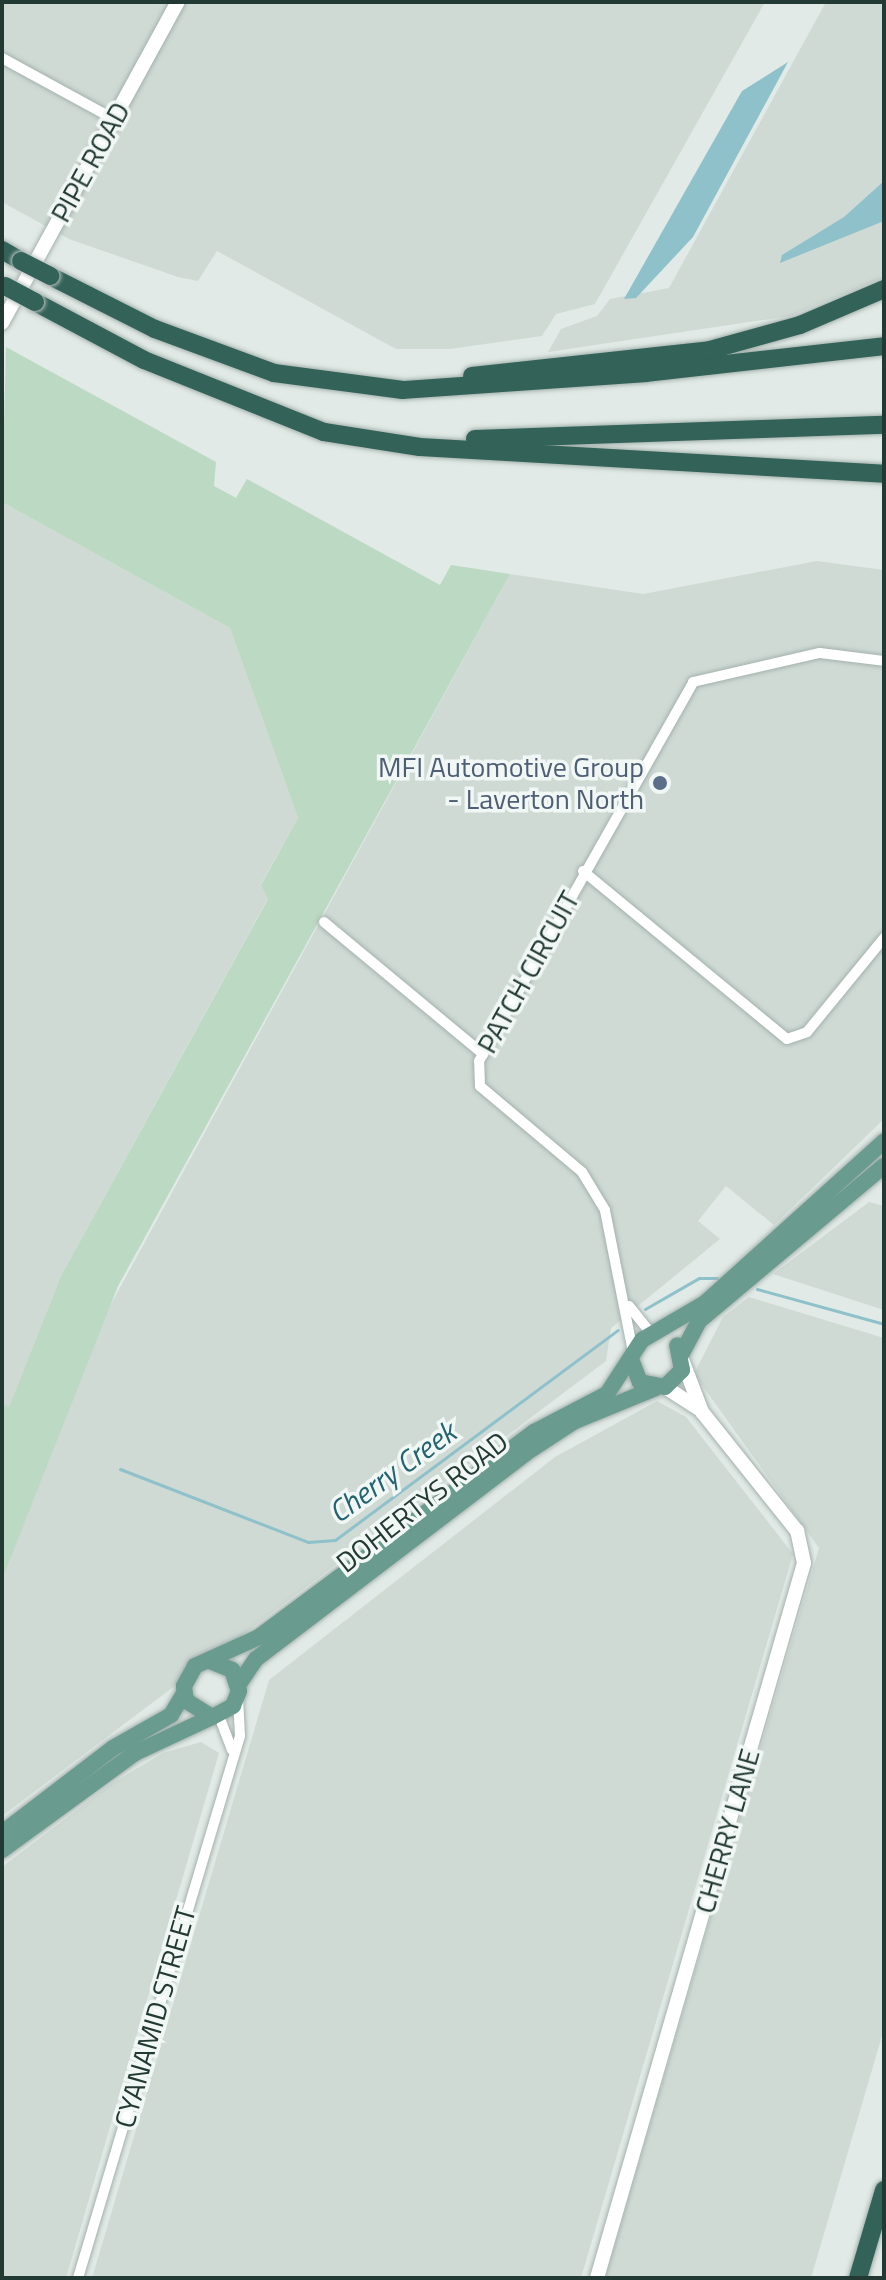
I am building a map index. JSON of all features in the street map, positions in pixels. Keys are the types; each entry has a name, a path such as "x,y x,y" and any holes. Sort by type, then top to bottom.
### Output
{"highway":[{"path":"2,250 155,329 274,373 403,390 469,388 884,346"},
{"path":"4,285 144,360 324,432 420,447 884,474"},
{"path":"274,373 406,380 685,353 757,339 884,289"},
{"path":"263,408 327,425 472,439 884,425"},
{"path":"858,2278 884,2190"}],"main road":[{"path":"683,1358 654,1336 705,1303 884,1141"},
{"path":"632,1355 640,1382 660,1387 683,1358 699,1321 884,1166"},
{"name":"DOHERTYS ROAD","path":"210,1661 259,1637 534,1432 607,1394 632,1355 654,1336"},
{"name":"DOHERTYS ROAD","path":"238,1691 256,1659 532,1449 575,1421 660,1387"},
{"path":"2,1833 113,1748 171,1715 184,1693 190,1671 210,1661 226,1665 238,1691 215,1716 135,1753 2,1850"},
{"path":"184,1693 190,1708 215,1716"}],"street":[{"name":"PIPE ROAD","path":"2,323 178,2"},
{"path":"2,58 114,119"},
{"name":"PATCH CIRCUIT","path":"632,1355 628,1304 605,1210 582,1172 480,1086 483,1054 583,871 693,682 820,653 884,661"},
{"name":"PATCH CIRCUIT","path":"583,871 787,1039 807,1032 884,938"},
{"path":"324,922 483,1054"},
{"name":"PATCH CIRCUIT","path":"628,1304 654,1336"},
{"name":"CHERRY LANE","path":"597,2278 804,1563 797,1531 702,1412 683,1358"},
{"name":"CHERRY LANE","path":"660,1387 702,1412"},
{"name":"CYANAMID STREET","path":"78,2278 242,1725 238,1691"},
{"path":"215,1716 232,1756"}],"shaded area":[{"path":"2,2 765,2 595,304 556,314 542,336 450,349 396,349 217,251 198,281 178,277 69,239 2,202"},
{"path":"826,2 884,2 884,277 790,316 548,352 561,329 597,316 610,299 669,288"},
{"path":"2,502 230,628 298,818 261,884 268,898 61,1276 2,1425"},
{"path":"817,561 884,570 884,1119 774,1225 726,1186 698,1221 720,1239 611,1328 606,1361 2,1816 2,1580 105,1315 510,574 643,594"},
{"path":"869,1202 884,1206 884,1310 773,1274"},
{"path":"749,1297 884,1338 884,2029 811,2278 605,2278 819,1548 694,1374 723,1317"},
{"path":"657,1401 686,1417 793,1554 581,2278 92,2278 269,1680 555,1457"},
{"path":"201,1742 219,1753 66,2278 2,2278 2,1867 111,1784 163,1753"}],"green space":[{"path":"6,347 216,462 214,486 236,498 247,479 440,585 451,565 510,574 118,1286 2,1580 2,1404 9,1407 61,1276 268,899 261,885 298,818 230,628 2,502"}],"water":[{"path":"788,62 693,237 636,298 624,299 742,91"},
{"path":"884,181 884,221 780,263 782,255 844,217"}],"waterway":[{"name":"Cherry Creek","path":"645,1309 699,1278 717,1278"},
{"name":"Cherry Creek","path":"757,1289 884,1324"},
{"name":"Cherry Creek","path":"120,1469 308,1542 335,1540 618,1330"}],"place":[{"name":"MFI Automotive Group - Laverton North","path":"660,783"}]}
